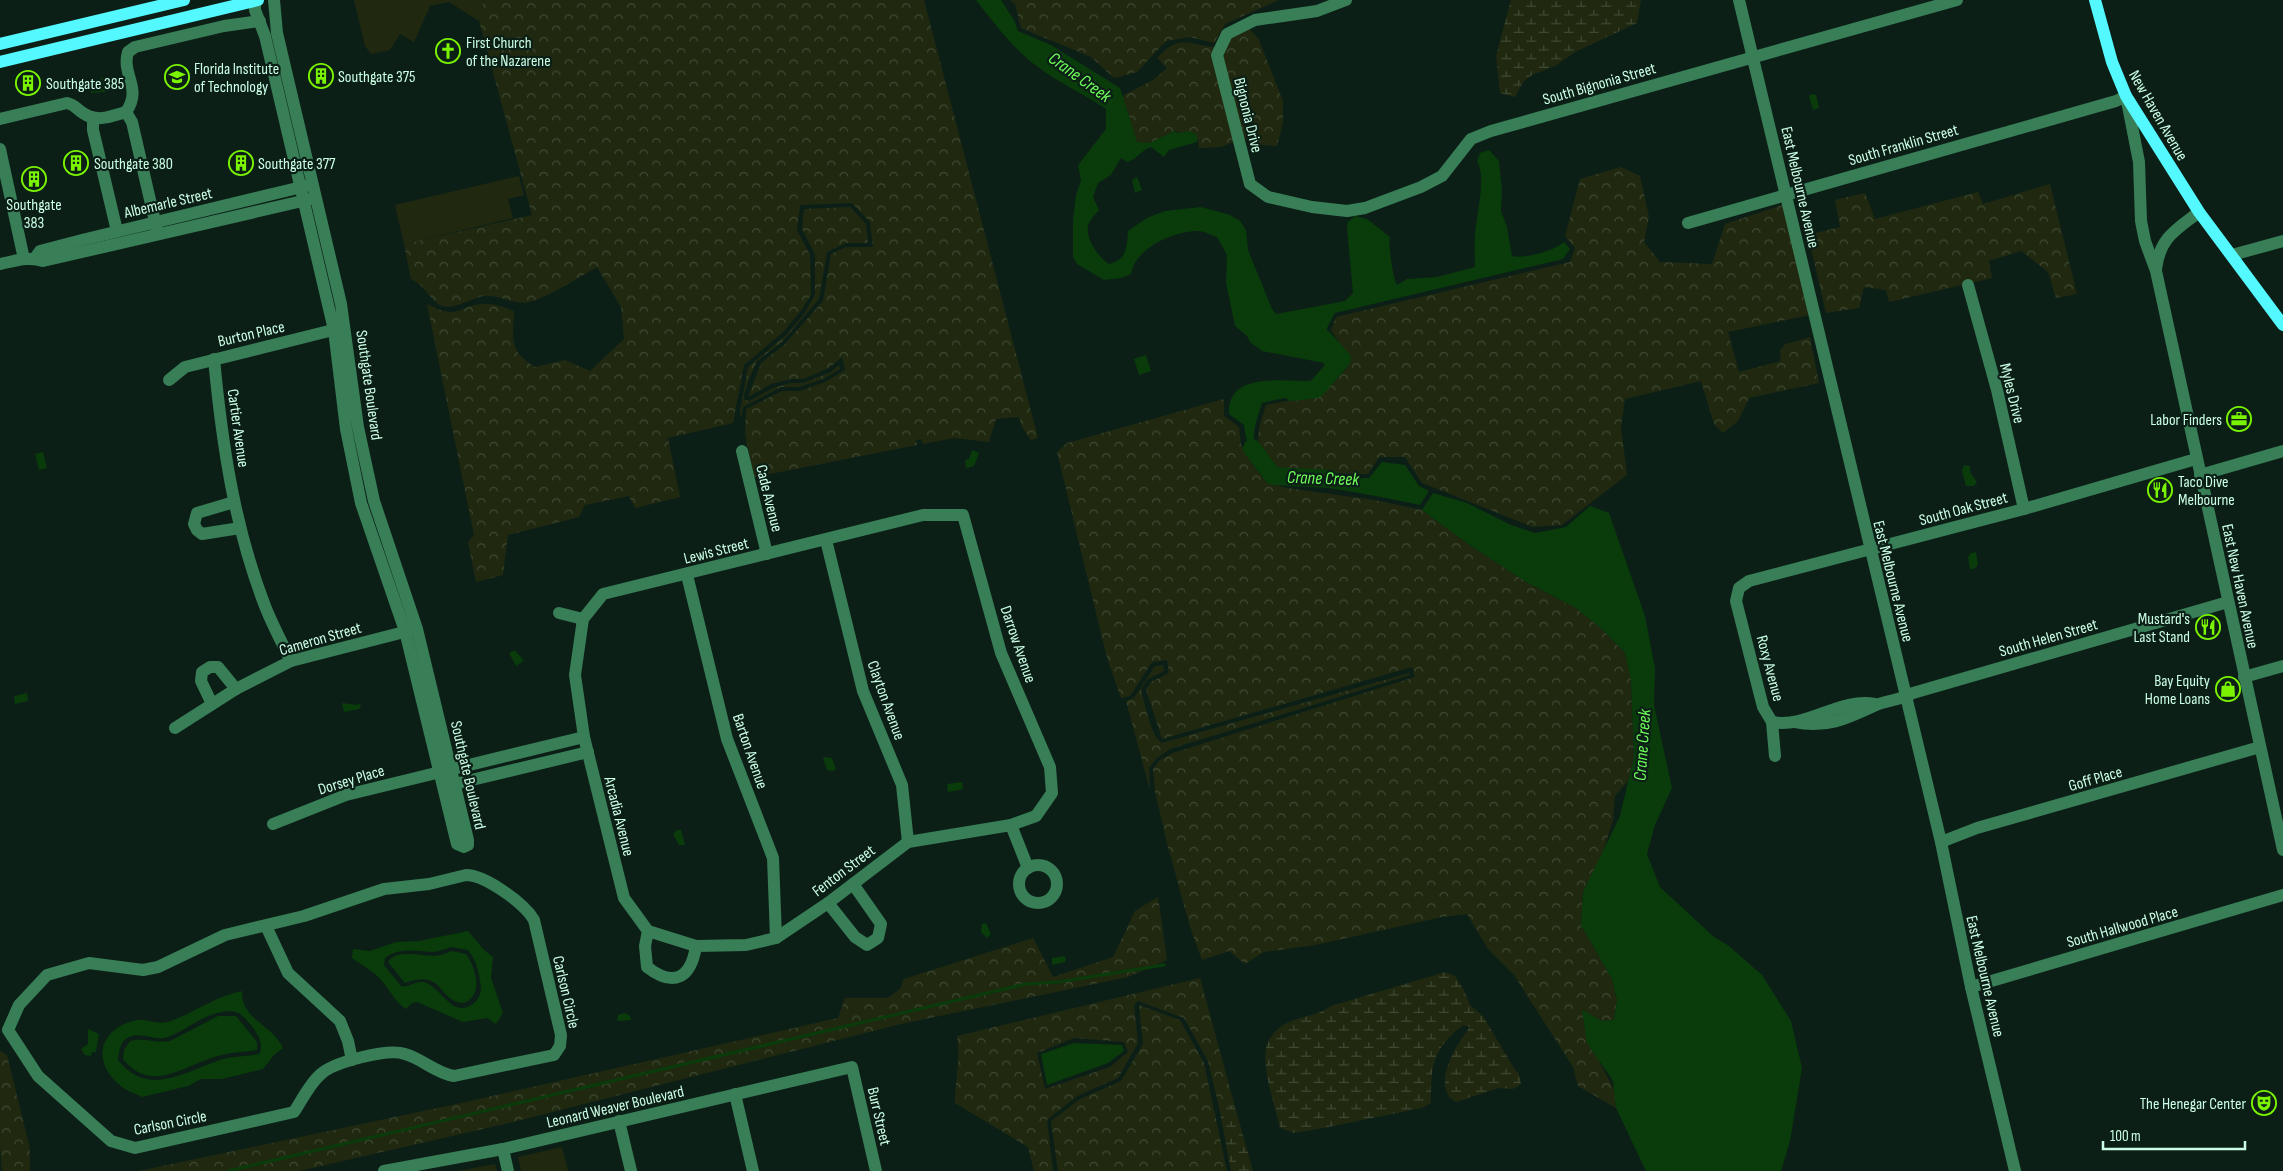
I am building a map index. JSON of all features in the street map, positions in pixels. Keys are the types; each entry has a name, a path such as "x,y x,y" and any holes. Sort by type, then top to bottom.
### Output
{"main road":[{"path":"0,44 184,0"},
{"path":"0,62 256,0"},
{"name":"New Haven Avenue","path":"2095,0 2112,62 2126,96 2199,212 2283,325"}],"street":[{"name":"Southgate Boulevard","path":"256,0 255,10 260,20 308,186"},
{"name":"Southgate Boulevard","path":"274,0 276,32 310,199 340,329 372,494 411,630 446,770 457,844 464,847 468,845 468,840 455,784"},
{"name":"Bignonia Drive","path":"1268,197 1250,184 1217,55 1227,34 1255,20 1317,11 1346,0"},
{"name":"East Melbourne Avenue","path":"1739,0 1787,194 1869,550 1941,842 1971,987 2015,1171"},
{"name":"South Bignonia Street","path":"1268,197 1312,207 1346,210 1365,208 1421,187 1442,176 1471,139 1491,131 1957,0"},
{"path":"0,119 67,103 74,104 82,113 93,119 105,118 126,112 133,102 133,91 126,60 128,52 135,47 224,26 260,20"},
{"name":"South Franklin Street","path":"1688,223 2116,101 2126,96"},
{"name":"East New Haven Avenue","path":"2126,96 2139,162 2141,221 2145,241 2156,271 2283,850"},
{"path":"126,112 132,122 156,227"},
{"path":"93,119 93,130 121,234"},
{"path":"0,149 30,258"},
{"name":"Albemarle Street","path":"0,264 30,258 40,251 76,247 121,234 270,201 308,186"},
{"name":"Albemarle Street","path":"270,201 310,199"},
{"name":"East New Haven Avenue","path":"2156,271 2158,254 2170,234 2199,212"},
{"path":"2232,255 2283,241"},
{"name":"Myles Drive","path":"1968,285 1996,390 2024,509"},
{"name":"Burton Place","path":"169,380 185,367 340,329"},
{"name":"Cartier Avenue","path":"214,359 222,438 240,528 265,606 291,661"},
{"name":"Cade Avenue","path":"742,450 767,554"},
{"path":"2200,475 2283,451"},
{"name":"South Oak Street","path":"1739,588 1749,581 2024,509 2196,459"},
{"path":"234,502 197,513 194,524 202,534 240,528"},
{"name":"Darrow Avenue","path":"923,515 965,512 1001,653 1050,767 1052,792 1036,816"},
{"name":"Lewis Street","path":"583,619 603,594 923,515"},
{"name":"Clayton Avenue","path":"826,540 863,691 902,785 908,842"},
{"name":"Barton Avenue","path":"686,575 727,739 773,858 776,938"},
{"name":"Roxy Avenue","path":"1739,588 1736,601 1763,707 1772,722 1775,756"},
{"name":"South Helen Street","path":"1772,722 1784,724 1842,708 1868,703 1877,704 1905,698 1922,690 2228,602"},
{"path":"559,613 583,619"},
{"name":"Arcadia Avenue","path":"583,619 575,675 584,737 624,898 648,931"},
{"name":"Cameron Street","path":"175,728 236,689 291,661 411,630"},
{"path":"2244,677 2283,666"},
{"path":"212,704 200,681 202,672 207,668 218,667 236,689"},
{"name":"Dorsey Place","path":"273,824 346,795 584,737"},
{"name":"Goff Place","path":"1941,842 1977,828 2260,748"},
{"path":"446,770 455,784 588,752"},
{"name":"Fenton Street","path":"648,931 696,946 746,945 776,938 828,903 908,842 1011,825 1036,816"},
{"path":"1011,825 1028,868"},
{"name":"Carlson Circle","path":"466,874 481,877 531,914 534,920 561,1035 560,1046 554,1055 454,1076 442,1074 402,1053 382,1053 352,1060 321,1073 294,1112 135,1148 111,1141 38,1076 4,1030 18,1005 48,975 89,963 143,970 158,967 225,935 266,926 304,916 384,889 429,884 466,874"},
{"path":"828,903 855,937 868,945 878,938 881,924 853,884"},
{"name":"South Hallwood Place","path":"1971,987 2283,895"},
{"path":"266,926 288,973 340,1021 348,1041 352,1060"},
{"path":"648,931 645,946 647,967 661,978 676,978 688,970 694,960 696,946"},
{"name":"Leonard Weaver Boulevard","path":"384,1171 503,1149 852,1068"},
{"name":"Burr Street","path":"852,1068 876,1171"},
{"path":"734,1094 753,1171"},
{"path":"619,1121 631,1171"},
{"path":"503,1149 508,1171"}],"green space":[{"path":"354,0 484,0 479,21 449,2 430,6 414,42 400,34 390,50 371,54 365,46"},
{"path":"484,0 924,0 1038,438 1031,440 1022,427 1019,417 996,419 989,442 954,438 923,444 921,439 916,440 917,445 754,477 745,434 746,409 782,391 800,391 825,382 845,370 842,357 829,368 803,379 791,379 771,384 748,397 761,363 785,344 823,301 831,254 846,247 873,247 870,222 852,203 800,205 797,230 810,255 811,295 800,312 782,333 744,365 733,423 668,438 680,497 635,508 629,496 585,505 579,517 508,535 503,575 476,582 468,542 474,535 427,304 447,312 487,304 497,305 514,311 513,337 516,350 526,361 535,367 565,360 590,371 624,339 621,307 597,267 544,297 523,303 483,296 457,305 442,306 411,279 404,244 532,215 479,21"},
{"path":"1010,0 1279,0 1225,24 1214,43 1190,37 1166,41 1137,72 1114,78 1091,57 1021,28 1015,4"},
{"path":"1511,0 1641,0 1637,23 1575,52 1555,66 1532,75 1523,82 1515,97 1500,93 1496,56"},
{"path":"1243,21 1259,40 1283,101 1283,122 1277,146 1262,145 1243,138 1221,147 1199,148 1198,139 1174,131 1150,143 1137,142 1122,100 1124,95 1153,80 1167,68 1157,58 1172,45 1184,42 1215,47"},
{"path":"1621,167 1640,176 1649,217 1644,242 1660,262 1712,264 1725,224 1782,205 1810,315 1728,332 1739,372 1781,361 1780,350 1786,344 1810,337 1819,383 1749,398 1738,421 1723,433 1714,424 1701,381 1625,399 1621,427 1627,475 1562,525 1533,527 1422,483 1405,457 1379,457 1368,474 1276,473 1260,447 1259,441 1260,426 1266,405 1312,395 1329,385 1348,367 1339,342 1331,330 1336,317 1570,262 1575,248 1565,236 1580,179"},
{"path":"519,176 524,195 508,199 513,218 404,244 395,205"},
{"path":"2050,184 2077,294 2056,298 2048,272 2021,251 1989,261 1992,278 1889,302 1886,290 1864,287 1859,308 1826,313 1808,235 1840,227 1835,200 1865,193 1875,219 1978,192 1983,204"},
{"path":"850,207 866,224 868,243 846,243 827,252 819,299 782,342 757,361 743,399 749,401 773,388 791,383 803,383 831,372 839,365 840,369 823,379 799,387 781,387 743,407 741,419 740,411 748,367 786,335 804,314 815,295 815,254 802,229 804,209"},
{"path":"1224,399 1224,416 1239,427 1241,445 1250,461 1267,483 1287,488 1374,500 1422,510 1468,544 1526,582 1576,608 1603,630 1625,653 1631,680 1634,757 1628,781 1615,796 1613,820 1602,855 1583,892 1581,925 1612,979 1617,1000 1614,1020 1602,1021 1583,1011 1600,1063 1622,1105 1616,1108 1578,1086 1573,1067 1514,975 1488,949 1467,914 1442,917 1315,945 1264,952 1245,964 1229,951 1202,960 1190,927 1168,847 1155,792 1153,769 1160,760 1173,753 1415,677 1412,667 1162,739 1146,689 1151,682 1169,673 1167,660 1152,662 1130,696 1121,698 1107,658 1057,452 1067,443"},
{"path":"1163,665 1164,671 1148,679 1141,689 1151,727 1158,740 1162,743 1409,673 1410,675 1170,749 1157,758 1149,768 1150,790 1126,701 1134,698 1155,666"},
{"path":"1158,897 1167,960 1128,977 901,1024 513,1122 299,1171 139,1171 466,1102 838,1018 845,998 888,998 900,989 904,979 1033,938 1053,977 1113,957 1135,911"},
{"path":"1445,972 1455,976 1464,990 1470,1005 1483,1016 1519,1074 1521,1084 1513,1089 1499,1088 1456,1102 1449,1097 1445,1086 1447,1067 1461,1039 1470,1027 1463,1025 1445,1042 1435,1059 1431,1103 1422,1108 1294,1133 1280,1128 1267,1077 1265,1057 1268,1042 1277,1030 1294,1020 1325,1010 1331,1006"},
{"path":"1200,978 1235,1107 1219,1107 1208,1061 1184,1018 1138,1001 1134,1005 1138,1043 1118,1078 1077,1096 1047,1120 1053,1171 1034,1171 1028,1147 955,1103 958,1053 957,1036","holes":["1074,1038 1124,1042 1128,1052 1110,1067 1045,1089 1037,1053"]},
{"path":"1139,1005 1180,1020 1204,1063 1227,1171 1058,1171 1051,1121 1080,1099 1121,1081 1143,1044"},
{"path":"0,1051 7,1055 30,1149 30,1171 2,1171 0,1146"},
{"path":"1219,1107 1235,1107 1253,1171 1231,1171"},
{"path":"562,1147 568,1171 521,1171 518,1157"},
{"path":"495,1164 497,1171 458,1171"}],"water":[{"path":"976,0 1001,0 1014,20 1018,31 1051,45 1120,88 1137,142 1150,143 1174,131 1178,133 1190,131 1197,135 1197,142 1169,150 1164,157 1151,147 1131,161 1127,162 1121,158 1111,175 1098,183 1093,197 1099,210 1089,223 1088,234 1097,252 1109,264 1123,256 1128,231 1147,218 1165,211 1201,207 1230,215 1240,221 1246,230 1248,250 1272,309 1276,314 1345,301 1353,293 1347,229 1348,222 1355,216 1367,219 1390,237 1391,262 1397,285 1407,279 1437,277 1475,267 1475,239 1481,187 1480,168 1477,161 1480,153 1489,150 1499,161 1502,191 1501,211 1507,227 1512,256 1517,257 1539,253 1564,242 1570,249 1563,259 1335,313 1327,328 1327,338 1336,347 1343,366 1329,381 1310,392 1262,403 1254,433 1254,442 1259,458 1273,477 1369,478 1382,462 1405,465 1419,486 1429,491 1420,505 1322,487 1275,482 1259,468 1249,447 1244,425 1229,414 1231,399 1239,389 1250,384 1279,380 1322,381 1327,375 1324,363 1262,351 1250,342 1247,336 1235,326 1226,283 1227,255 1217,237 1198,231 1167,238 1148,249 1140,256 1131,274 1121,278 1104,280 1077,264 1073,257 1073,220 1076,195 1081,181 1078,165 1106,129 1106,109 1046,73 1029,60 1005,36"},
{"path":"113,76 117,86 105,92 91,93 90,81"},
{"path":"1812,94 1816,95 1819,108 1813,110 1809,96"},
{"path":"1137,177 1142,190 1135,193 1132,180"},
{"path":"1146,355 1151,371 1139,375 1134,359"},
{"path":"972,450 979,453 974,466 966,468 965,460 969,459"},
{"path":"43,452 47,468 39,470 35,454"},
{"path":"1964,465 1970,466 1970,472 1977,482 1974,486 1966,486 1962,471"},
{"path":"1433,493 1467,503 1511,525 1535,533 1566,527 1590,506 1609,513 1645,616 1655,668 1654,705 1672,788 1655,825 1647,854 1660,887 1714,937 1729,946 1762,975 1791,1021 1802,1068 1790,1141 1781,1171 1646,1171 1616,1108 1613,1081 1587,1043 1582,1010 1602,1021 1614,1020 1617,1000 1612,979 1581,925 1583,892 1620,816 1634,757 1631,680 1625,653 1603,630 1576,608 1526,582 1468,544 1422,510"},
{"path":"1976,552 1978,565 1970,570 1968,557 1971,553"},
{"path":"515,650 524,661 516,666 509,653"},
{"path":"27,693 28,701 15,704 14,696"},
{"path":"342,703 357,705 360,703 361,705 359,709 344,712"},
{"path":"823,758 832,758 836,769 833,771 827,770"},
{"path":"962,782 963,789 948,792 947,784"},
{"path":"677,830 681,830 685,845 679,845 673,834"},
{"path":"986,923 991,934 987,938 981,932 982,924"},
{"path":"468,931 484,950 493,957 491,978 503,1013 496,1024 487,1018 463,1022 417,1002 412,1003 406,1009 396,1000 380,978 352,958 353,949 370,951 396,942 419,941","holes":["451,947 468,950 474,958 477,967 481,990 477,1000 465,1008 453,1005 424,982 401,986 384,965 385,958 396,952 434,952"]},
{"path":"452,951 466,954 475,974 476,988 474,994 464,1003 449,997 434,982 418,980 405,983 388,962 402,954 435,956"},
{"path":"1064,956 1066,958 1065,962 1052,965 1052,958"},
{"path":"242,991 243,1001 252,1016 272,1033 283,1048 274,1055 263,1069 222,1079 201,1079 188,1086 142,1097 124,1088 112,1077 103,1057 103,1047 107,1038 114,1030 124,1024 137,1020 161,1023 171,1021 233,993","holes":["228,1011 240,1014 253,1027 261,1044 259,1054 220,1060 167,1079 154,1080 142,1078 130,1071 118,1060 122,1044 129,1037 134,1035 159,1038 168,1037 211,1015"]},
{"path":"625,1013 630,1016 631,1020 617,1021 618,1015"},
{"path":"218,1016 236,1016 257,1042 257,1050 222,1055 183,1070 158,1076 146,1075 134,1070 123,1059 124,1050 130,1041 170,1041"},
{"path":"88,1029 99,1034 96,1052 92,1052 91,1056 85,1055 81,1049 88,1044"},
{"path":"1074,1043 1122,1045 1124,1051 1108,1063 1047,1085 1041,1054"}],"waterway":[{"name":"Crane Creek","path":"1292,392 1316,389 1342,359 1324,339"},
{"name":"Crane Creek","path":"1252,448 1273,476 1331,479"},
{"path":"228,1171 1026,984 1058,982 1164,965"}],"place":[{"name":"First Church of the Nazarene","path":"448,51"},
{"name":"Southgate 375","path":"321,76"},
{"name":"Florida Institute of Technology","path":"177,77"},
{"name":"Southgate 385","path":"28,83"},
{"name":"Southgate 380","path":"76,163"},
{"name":"Southgate 377","path":"241,163"},
{"name":"Southgate 383","path":"34,179"},
{"name":"Labor Finders","path":"2239,419"},
{"name":"Taco Dive Melbourne","path":"2160,490"},
{"name":"Mustard's Last Stand","path":"2208,627"},
{"name":"Bay Equity Home Loans","path":"2228,689"},
{"name":"The Henegar Center","path":"2264,1103"}]}
